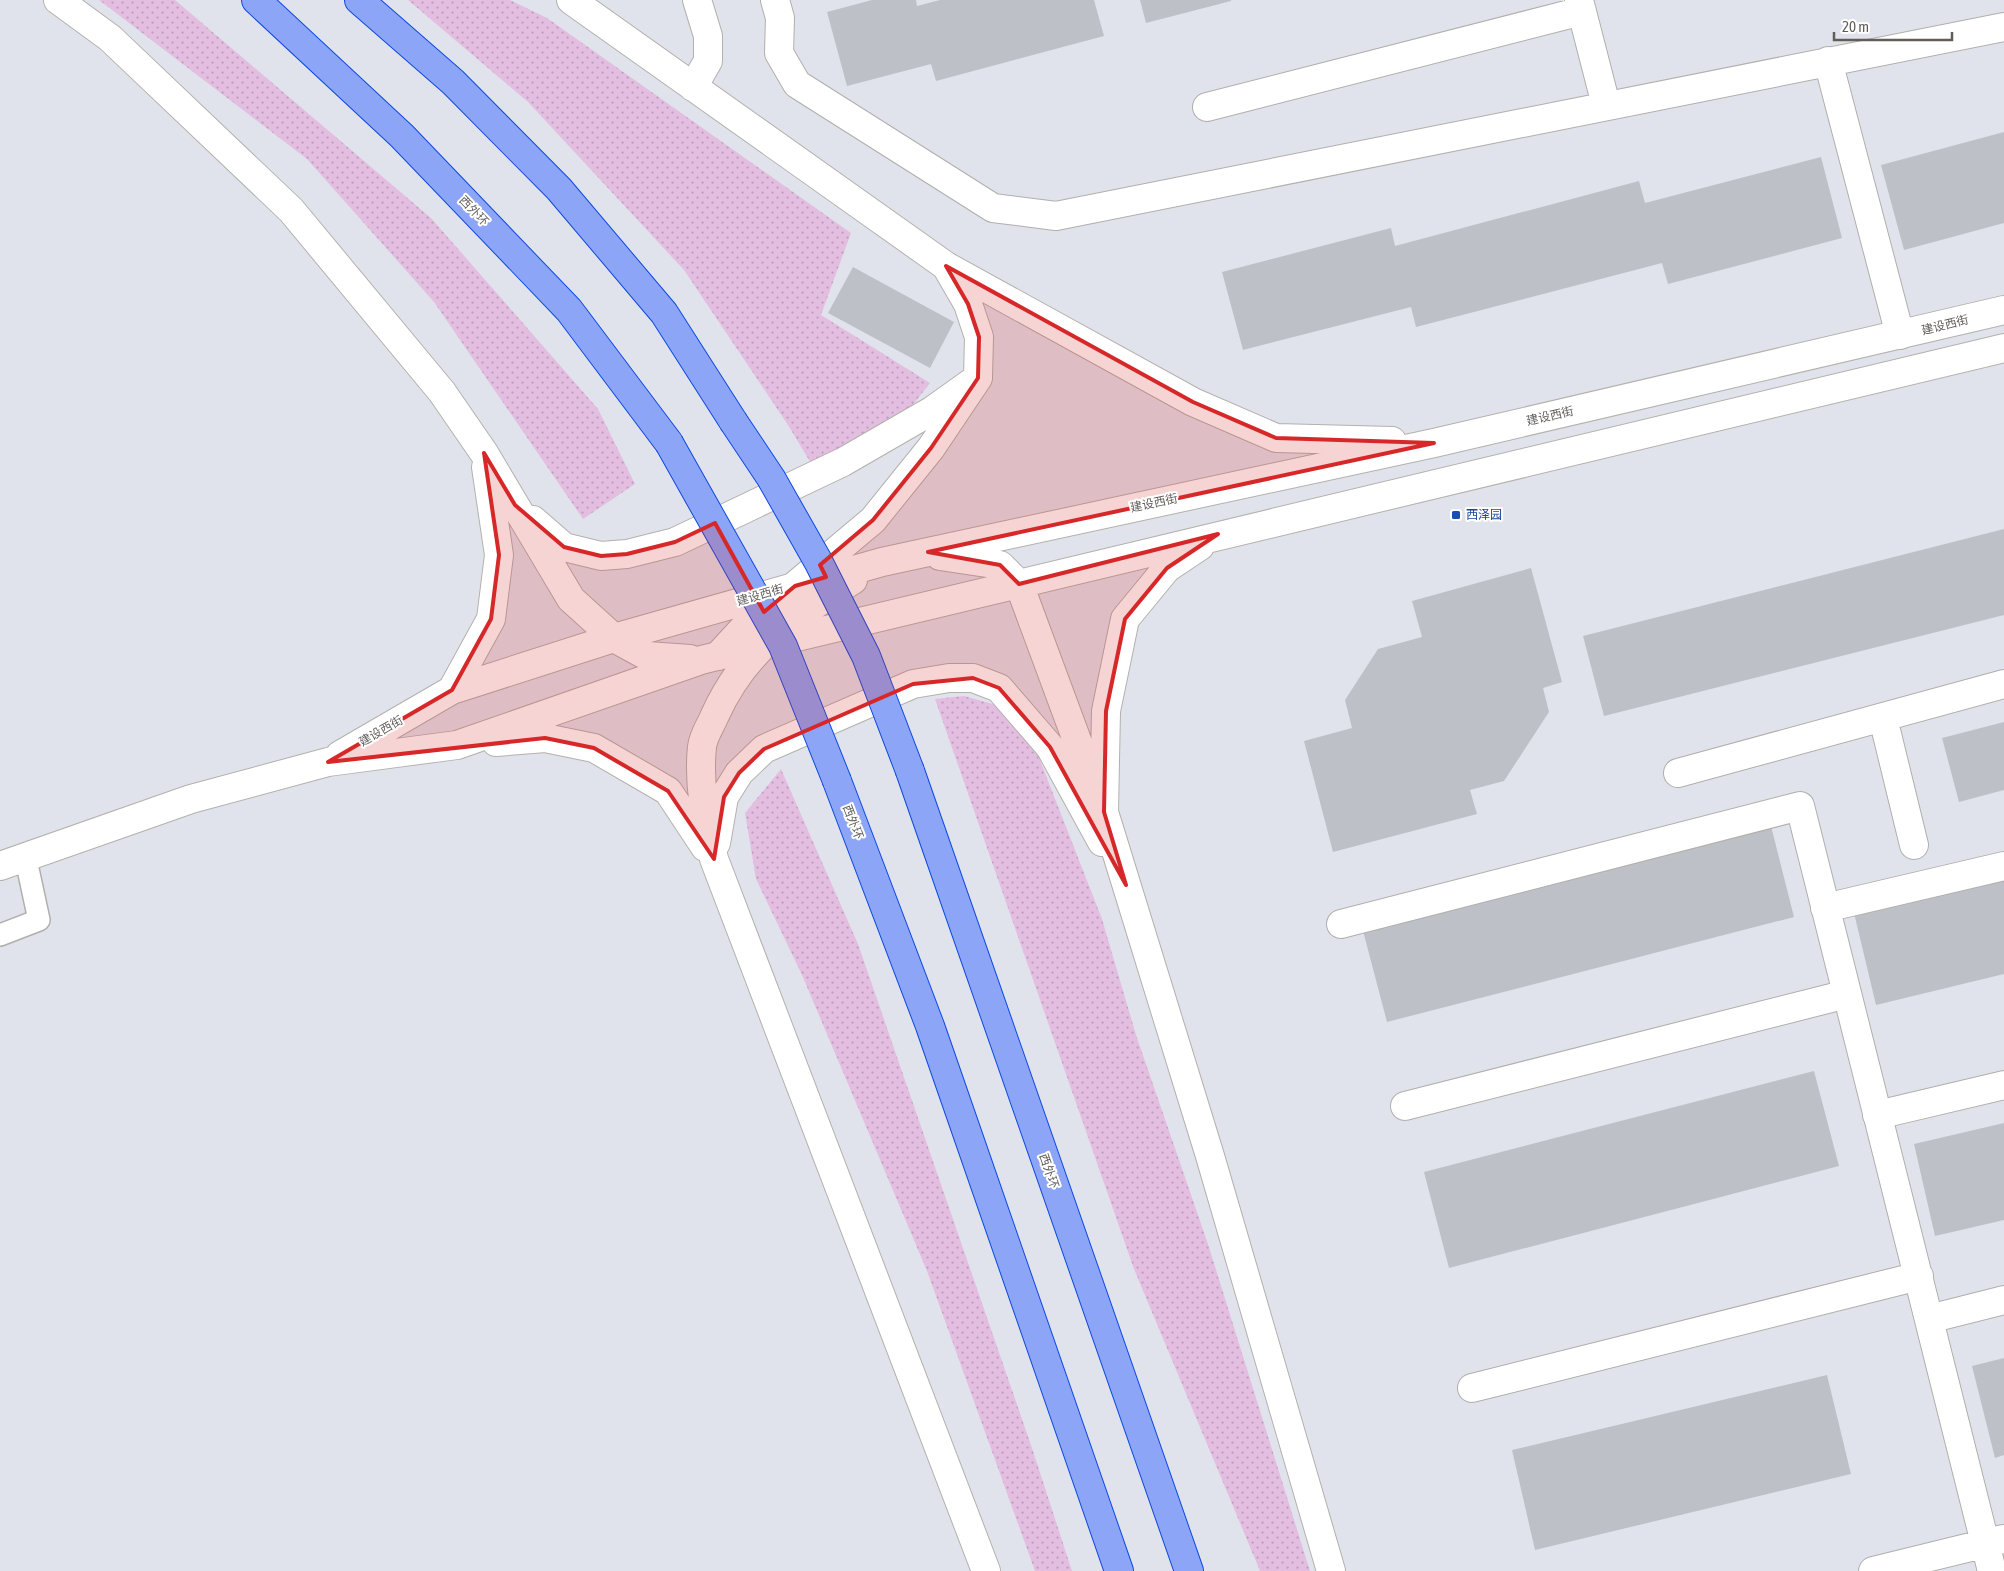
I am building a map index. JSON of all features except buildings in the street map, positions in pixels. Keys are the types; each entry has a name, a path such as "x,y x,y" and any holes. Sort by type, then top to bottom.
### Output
{"highway":[{"name":"西外环","path":"256,0 402,136 569,310 670,443 783,646 837,781 930,1026 1119,1571"},
{"name":"西外环","path":"359,0 453,82 559,188 664,313 732,422 771,478 818,561 866,656 910,771 1188,1571"}],"main road":[{"path":"58,0 110,38 291,210 442,392 484,453 571,600 614,638 647,656 710,658 873,520 932,448 978,378 979,337 968,304 946,266"},
{"path":"571,0 946,266 1193,402 1276,438 1434,443"},
{"path":"693,87 708,61 708,36 697,0"},
{"path":"775,0 780,18 779,53 797,84 992,208 1056,216 2004,27"},
{"path":"1207,107 1581,5 1606,105"},
{"path":"1828,61 1900,335"},
{"name":"建设西街","path":"328,762 452,690 614,638 882,562 1434,443 2004,310"},
{"name":"建设西街","path":"12,861 191,799 328,762 457,745 710,658 1218,534 2004,348"},
{"path":"515,505 564,547 601,556 627,554 676,542 843,462 933,410 978,378"},
{"path":"452,690 492,619 499,555 484,453"},
{"path":"1104,812 1106,711 1125,619 1167,568 1218,534"},
{"path":"917,554 1000,565 1019,584 1104,812 1212,1165 1332,1571"},
{"path":"882,562 809,608 760,646 727,689 702,744 700,795 714,859 986,1571"},
{"path":"714,859 724,797 739,773 764,749 913,684 949,678 974,678 1000,688 1050,746 1126,885"},
{"path":"1678,773 2004,684"},
{"path":"1883,718 1914,845"},
{"path":"457,745 545,738 594,748 668,791 714,859"},
{"path":"1341,924 1800,806 1929,1319 1995,1541 1992,1571"},
{"path":"1825,908 2004,866"},
{"path":"1405,1106 1847,994"},
{"path":"1877,1115 2004,1085"},
{"path":"1472,1388 1918,1276"},
{"path":"1929,1319 2004,1300"},
{"path":"1873,1571 1995,1541"}],"lane":[{"path":"0,935 39,920 12,861"}],"highlighted area":[{"path":"946,266 1193,402 1276,438 1434,443 928,552 1000,565 1019,584 1218,534 1167,568 1125,619 1106,711 1104,812 1126,885 1050,747 999,688 973,678 913,684 764,749 739,773 724,797 714,859 668,791 594,748 545,738 328,762 452,690 491,619 499,555 484,453 515,505 564,547 601,556 627,554 675,542 715,523 764,612 795,586 826,577 820,565 873,520 931,448 978,378 979,337 968,304"}],"shaded area":[{"path":"99,0 175,0 431,218 598,409 635,484 583,519 434,302 307,159"},
{"path":"408,0 510,0 547,18 851,233 821,315 930,383 905,415 812,465 788,425 684,270 528,102"},
{"path":"964,696 1000,706 1036,750 1102,919 1136,1035 1208,1244 1310,1571 1260,1571 1134,1269 935,699"},
{"path":"781,769 858,944 1032,1448 1072,1571 1035,1571 927,1271 802,975 756,879 745,813"}],"place":[{"name":"西泽园","path":"1456,515"}]}
